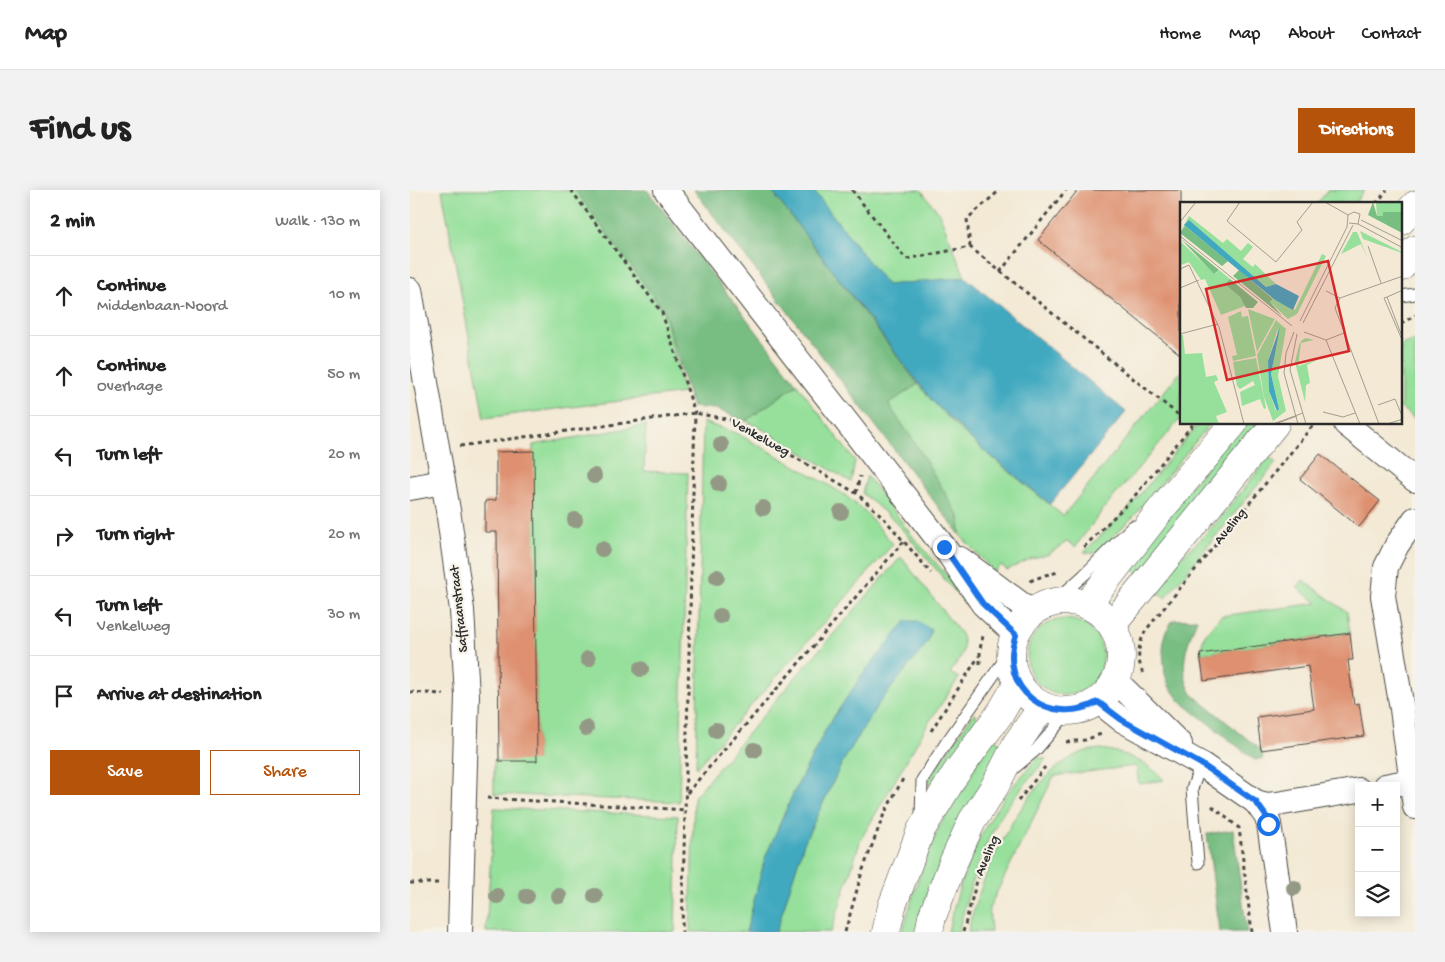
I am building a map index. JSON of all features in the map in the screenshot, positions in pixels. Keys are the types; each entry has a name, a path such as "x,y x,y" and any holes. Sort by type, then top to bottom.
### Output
{"main road":[{"path":"1402,220 1415,205"},
{"path":"1402,266 1415,250"},
{"path":"1087,605 1162,508 1232,425"},
{"path":"1112,625 1274,425"},
{"path":"1066,601 1087,605 1101,613 1112,625 1118,638 1121,666 1110,690 1098,702 1084,708 1056,708 1029,696 1018,683 1012,666 1014,642 1026,619 1043,608 1066,601"},
{"path":"886,932 892,906 921,830 956,774 1001,712 1018,683"},
{"name":"Aveling","path":"930,932 932,916 972,821 995,786 1017,743 1056,708"}],"street":[{"path":"666,190 944,547 983,604 1014,642"},
{"name":"Saffraanstraat","path":"410,290 443,482 462,610 467,696 460,932"},
{"path":"1347,425 1415,480"},
{"path":"410,488 443,482"},
{"path":"1415,519 1397,545 1386,567 1383,596 1408,708 1411,781 1415,807"},
{"path":"944,547 1043,608"},
{"path":"1116,680 1201,764"},
{"path":"1098,702 1134,728 1201,764 1256,802 1266,805 1277,804 1355,791"},
{"path":"1400,783 1411,781"},
{"path":"1256,802 1266,816 1268,824 1285,932"}],"lane":[{"path":"1402,296 1415,294"},
{"path":"1043,608 1084,575 1133,526 1162,508"},
{"path":"921,830 922,780 1014,642"},
{"path":"1198,863 1192,789 1201,764"}],"path":[{"path":"571,190 662,313 695,413 682,932"},
{"path":"852,190 906,259 970,247"},
{"path":"1000,190 967,219 970,247 1180,416"},
{"path":"1000,272 1066,190"},
{"path":"1378,202 1387,190"},
{"path":"1402,323 1415,315"},
{"name":"Venkelweg","path":"437,449 695,413 731,420 856,493 882,516 935,579"},
{"path":"1079,552 1133,498 1190,425"},
{"name":"Aveling","path":"1146,630 1313,425"},
{"path":"686,793 903,542"},
{"path":"1060,572 1066,565"},
{"path":"980,656 983,635"},
{"path":"410,692 467,696"},
{"path":"1060,748 1066,742"},
{"path":"1016,804 1050,762"},
{"path":"1192,789 1239,828 1252,932"},
{"path":"463,796 686,810"},
{"name":"Aveling","path":"963,932 976,884 990,848"}],"green space":[{"path":"442,190 577,190 664,311 684,393 484,418"},
{"path":"575,190 647,190 797,384 746,421 716,409 692,407 664,311"},
{"path":"694,190 771,190 918,384 888,404 913,440 959,516 960,535"},
{"path":"813,190 921,190 939,213 965,277 887,285"},
{"path":"1328,190 1365,190 1356,202 1319,202"},
{"path":"1412,341 1415,342 1415,419 1402,409 1402,345"},
{"path":"1180,372 1180,419 1105,507 1075,547 1068,541 1047,555 1032,558 1007,570 1001,565 994,572 960,535 959,516 888,404 918,384 934,403 969,437 1063,516"},
{"path":"797,384 855,461 851,482 746,421"},
{"path":"703,422 738,434 845,495 868,515 893,544 696,768"},
{"path":"646,425 644,471 688,473 679,802 494,794 494,760 537,760 533,445"},
{"path":"1197,425 1209,425 1135,515 1095,554 1084,552 1129,508"},
{"path":"1240,425 1263,425 1141,576 1127,565"},
{"path":"1269,457 1276,463 1165,598 1152,588 1170,567 1217,522"},
{"path":"867,476 914,538 971,603 967,606 896,522 862,493"},
{"path":"901,557 961,634 964,645 963,650 950,673 959,678 929,722 861,839 831,932 776,932 804,843 842,763 877,706 862,675 827,727 792,796 765,858 746,932 690,932 694,797"},
{"path":"1303,580 1347,612 1350,633 1200,654 1204,636 1221,616 1318,603 1297,588"},
{"path":"1073,619 1086,625 1097,636 1103,649 1101,672 1086,689 1073,695 1057,695 1044,689 1029,672 1027,649 1033,636 1050,621"},
{"path":"1197,619 1185,656 1184,666 1187,685 1192,694 1261,750 1263,758 1255,760 1180,701 1169,686 1165,674 1163,650 1165,633 1173,620"},
{"path":"974,713 982,723 961,751 928,786 927,782"},
{"path":"992,737 1006,747 920,932 902,932 919,877 939,827"},
{"path":"1100,749 1117,752 1135,759 1151,768 1164,780 1139,784 1136,766 1054,776 989,908 991,932 968,932 974,909 994,858 1022,807 1039,785 1058,767 1080,753"},
{"path":"1038,757 1046,759 1003,813 988,841 971,886 958,932 948,932 956,899 982,834 1003,799"},
{"path":"494,808 678,816 675,932 486,932"},
{"path":"1233,830 1247,932 1220,932 1207,834"}],"water":[{"path":"771,190 813,190 887,285 965,277 1126,412 1050,504 979,446 933,402"},
{"path":"906,621 918,621 931,630 928,642 877,706 842,763 804,843 776,932 746,932 765,858 792,796 827,727 862,675"}],"building":[{"path":"1078,190 1181,190 1180,354 1038,240"},
{"path":"534,451 537,761 499,761 497,532 485,532 485,501 496,500 496,452"},
{"path":"1320,454 1380,501 1359,527 1300,479"},
{"path":"1350,633 1353,660 1348,660 1354,705 1359,703 1364,736 1261,750 1257,717 1314,709 1308,666 1204,681 1200,654"}],"route":[{"path":"944,547 983,604 1016,635 1012,649 1012,666 1018,683 1036,702 1060,711 1077,710 1098,702 1134,728 1201,764 1256,802 1266,816 1268,824"}]}
